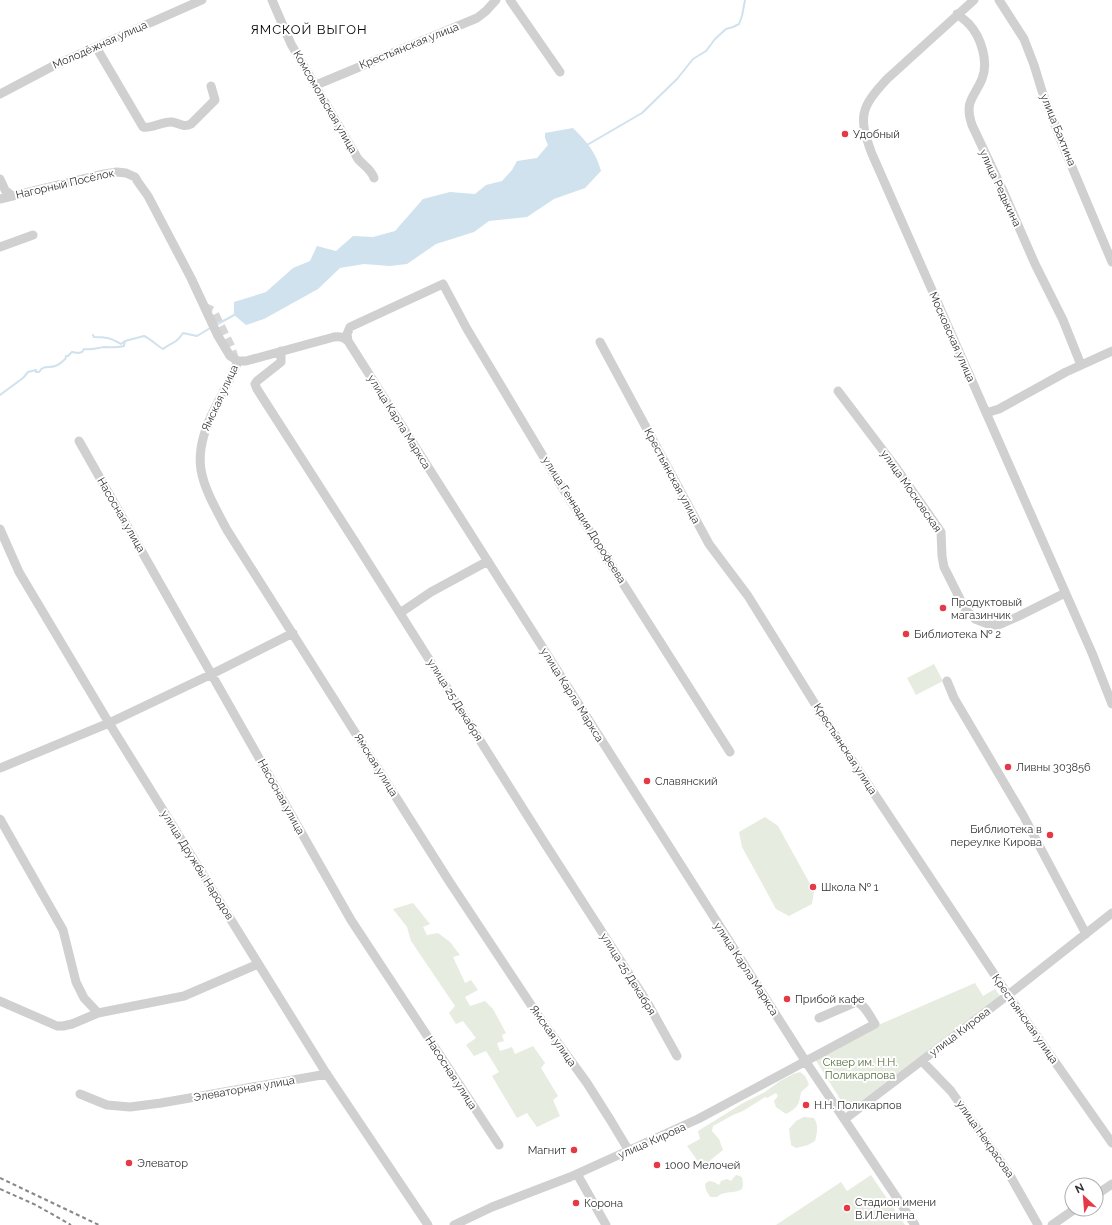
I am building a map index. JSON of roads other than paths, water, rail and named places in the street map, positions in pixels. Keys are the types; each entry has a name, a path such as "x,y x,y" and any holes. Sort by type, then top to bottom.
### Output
{"street":[{"name":"Молодёжная улица","path":"0,94 54,65 202,0"},
{"name":"Комсомольская улица","path":"272,0 291,44 358,159 362,165 368,168 374,178"},
{"name":"Крестьянская улица","path":"316,85 477,18 496,0"},
{"path":"510,0 560,72"},
{"name":"Московская улица","path":"974,0 886,79 874,93 865,108 863,125 866,139 872,154 1092,653 1112,704"},
{"name":"улица Бахтина","path":"999,0 1024,39 1061,141 1112,262"},
{"name":"улица Редькина","path":"957,14 970,25 980,42 984,60 984,74 969,106 969,115 972,124 1035,264 1063,320 1080,365"},
{"path":"96,47 143,127 148,128 171,122 182,126 190,124 215,100 211,86"},
{"name":"Нагорный Посёлок","path":"0,199 108,173 123,172 135,177 148,196 201,299 198,302 226,356 234,358"},
{"path":"0,179 5,190 12,196"},
{"path":"0,247 33,235"},
{"name":"улица Геннадия Дорофеева","path":"348,341 347,334 350,327 443,284 467,329 558,481 730,752"},
{"path":"234,358 246,361 334,336 339,336 348,341"},
{"name":"улица Карла Маркса","path":"348,341 806,1062 915,1225"},
{"name":"Крестьянская улица","path":"600,342 709,544 748,596 820,712 1008,995 1112,1143"},
{"name":"улица 25 Декабря","path":"281,351 281,362 257,381 255,384 256,387 647,1002 677,1056"},
{"path":"986,413 999,409 1080,365 1112,351"},
{"name":"Ямская улица","path":"234,358 231,379 206,426 201,441 199,455 201,474 213,503 227,530 450,882 537,1014 587,1083 629,1151"},
{"name":"улица Московская","path":"838,391 897,469 941,532 944,567 965,609 975,619 988,624 1001,624 1065,593"},
{"name":"Насосная улица","path":"79,440 351,920 499,1145"},
{"name":"улица Дружбы Народов","path":"0,529 19,572 109,723 327,1074 428,1225"},
{"path":"400,613 431,592 488,561"},
{"path":"0,768 109,723 212,674 293,633"},
{"path":"947,681 954,698 1023,815 1086,934"},
{"path":"0,820 63,930 73,975 84,998 98,1013"},
{"name":"улица Кирова","path":"845,1119 1008,995 1112,913"},
{"path":"0,1001 57,1026 63,1026 72,1024 98,1013 184,996 258,964"},
{"name":"улица Кирова","path":"454,1225 492,1207 577,1174 706,1115 875,1024 860,1003 856,1002 819,1018"},
{"name":"улица Некрасова","path":"922,1060 951,1091 1008,1172 1038,1225"},
{"name":"Элеваторная улица","path":"80,1094 107,1105 130,1107 327,1074"},
{"path":"577,1174 606,1225"},
{"path":"1052,1225 1064,1217"}],"water":[{"path":"573,128 590,147 601,171 585,188 554,199 527,217 489,221 474,232 436,244 407,264 390,266 364,264 340,268 318,289 264,319 246,325 234,315 234,302 266,292 293,268 310,261 317,246 336,251 353,236 373,237 395,231 423,199 450,192 475,194 486,185 502,181 512,170 517,161 537,158 548,145 545,138 545,133"}],"waterway":[{"path":"587,145 642,113 677,79 693,59 706,51 715,39 726,29 739,24 745,0"},
{"path":"216,325 236,314"},
{"path":"0,395 23,378 28,372 36,370 36,372 39,372 41,369 55,366 72,352 78,353 82,352 84,349 121,347 124,346 125,341 144,336 163,349 176,341 183,333 197,336 212,327"},
{"path":"93,335 94,337 111,339 121,344 125,341"}],"tunnel":[{"path":"204,307 213,311 231,347 234,358"}],"railway":[{"path":"0,1178 99,1225"},
{"path":"0,1189 36,1205 71,1225"}],"place":[{"name":"Удобный","path":"845,134"},
{"name":"Продуктовый магазинчик","path":"943,608"},
{"name":"Библиотека № 2","path":"906,634"},
{"name":"Ливны 303856","path":"1008,767"},
{"name":"Славянский","path":"647,781"},
{"name":"Библиотека в переулке Кирова","path":"1050,835"},
{"name":"Школа № 1","path":"813,887"},
{"name":"Прибой кафе","path":"787,999"},
{"name":"Н.Н. Поликарпов","path":"806,1105"},
{"name":"Магнит","path":"574,1150"},
{"name":"Элеватор","path":"129,1163"},
{"name":"1000 Мелочей","path":"657,1165"},
{"name":"Корона","path":"576,1203"},
{"name":"Стадион имени В.И.Ленина","path":"847,1208"}],"district":[{"name":"ЯМСКОЙ ВЫГОН","path":"309,29"}],"park label":[{"name":"Сквер им. Н.Н. Поликарпова","path":"860,1068"}]}
